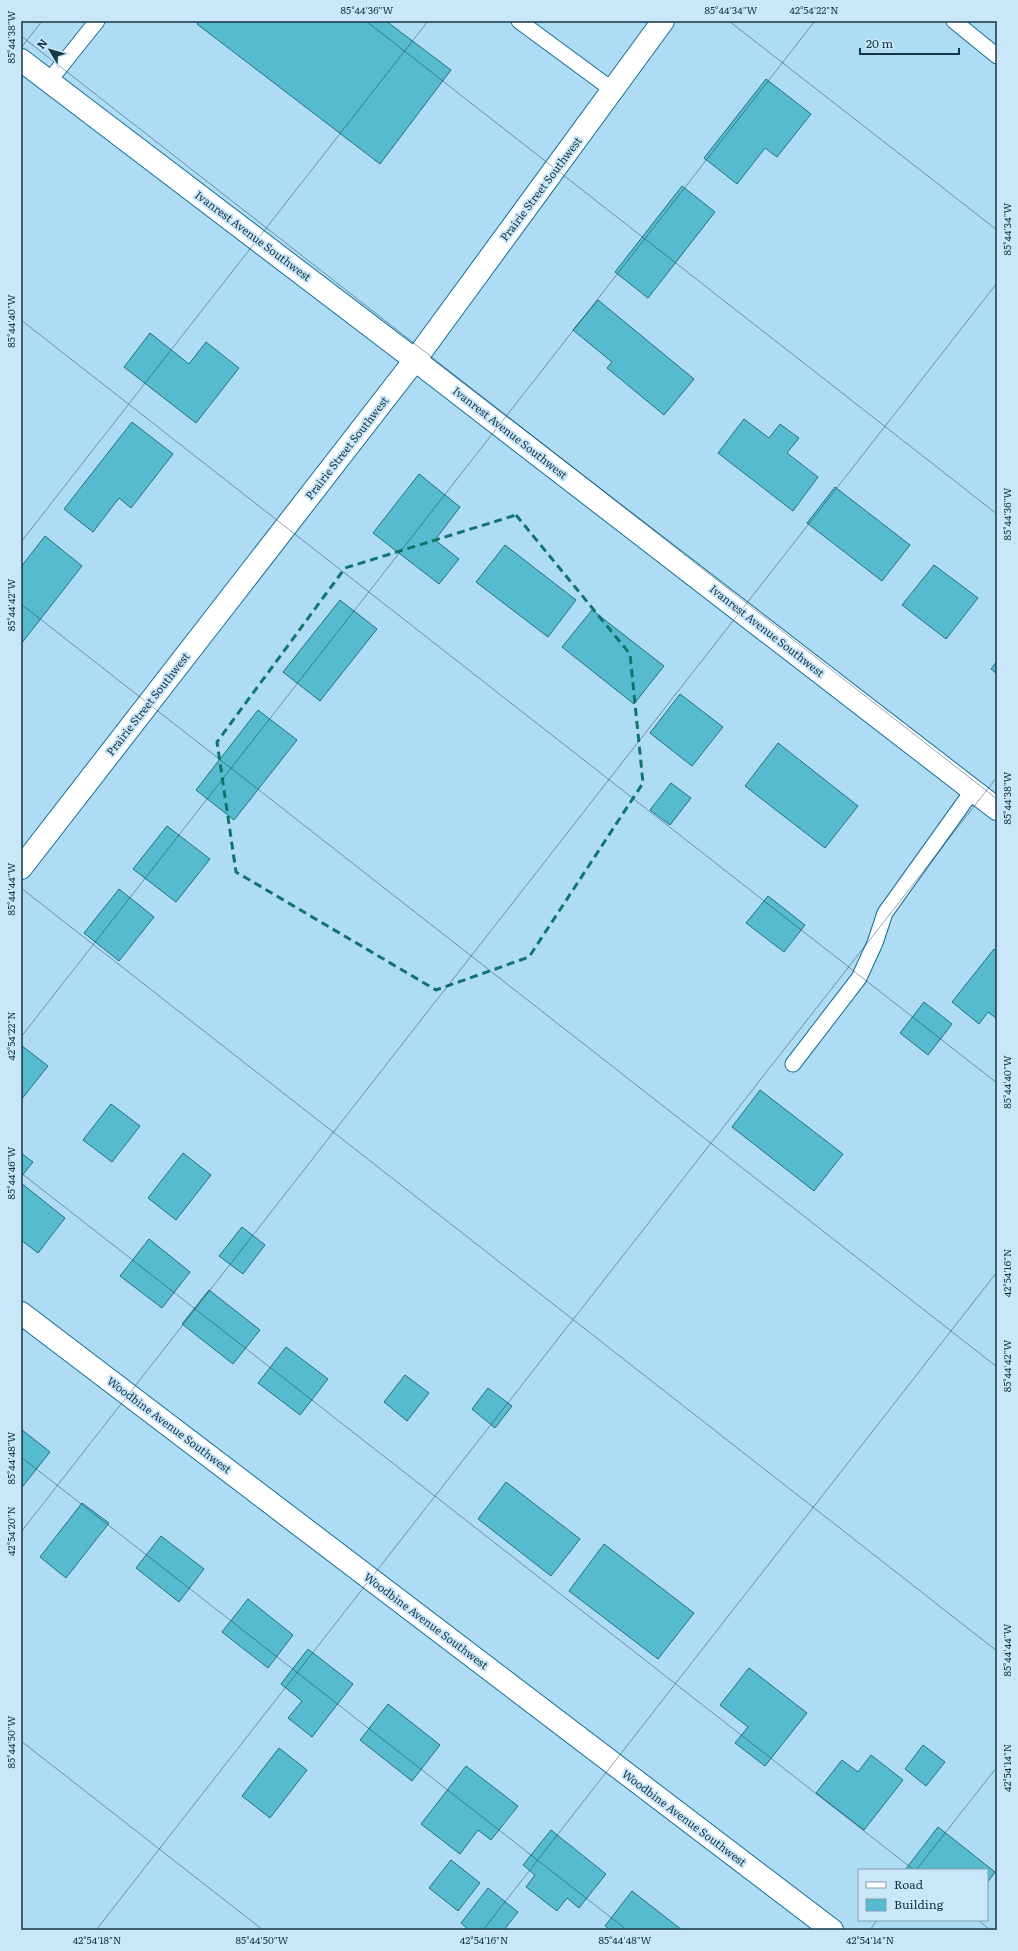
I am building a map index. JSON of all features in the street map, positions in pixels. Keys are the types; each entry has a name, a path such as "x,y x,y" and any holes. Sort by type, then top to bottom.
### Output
{"street":[{"name":"Prairie Street Southwest","path":"21,868 415,360 664,21"},
{"name":"Ivanrest Avenue Southwest","path":"21,60 415,360 997,809"},
{"name":"Woodbine Avenue Southwest","path":"21,1313 832,1930"}],"lane":[{"path":"49,81 97,21"},
{"path":"519,21 614,91"},
{"path":"954,21 997,56"},
{"path":"793,1064 859,978 875,943 885,913 973,790"}],"highlighted area":[{"path":"516,515 630,654 643,783 529,957 436,990 236,872 217,742 345,568"}],"building":[{"path":"199,21 386,21 451,70 380,164 197,24"},
{"path":"766,79 811,114 777,157 765,148 737,184 704,158"},
{"path":"682,186 715,212 648,298 615,272"},
{"path":"598,300 694,379 664,415 607,368 612,362 573,330"},
{"path":"150,333 189,364 206,342 239,368 196,423 124,367"},
{"path":"744,419 769,438 780,424 799,438 787,453 818,477 793,511 718,453"},
{"path":"132,422 173,454 131,508 119,498 93,532 64,509"},
{"path":"419,474 460,507 435,540 459,559 439,584 373,533"},
{"path":"835,487 910,545 882,581 807,523"},
{"path":"45,536 82,566 21,644 21,567"},
{"path":"505,545 576,600 548,637 476,582"},
{"path":"934,565 978,598 946,639 902,605"},
{"path":"340,600 377,629 320,701 283,672"},
{"path":"592,610 664,666 634,704 562,647"},
{"path":"997,661 997,674 991,669"},
{"path":"680,694 723,727 692,766 650,733"},
{"path":"258,710 297,740 234,820 196,790"},
{"path":"778,743 858,806 825,848 745,786"},
{"path":"671,783 691,798 670,825 650,810"},
{"path":"167,826 210,859 176,902 133,869"},
{"path":"119,889 154,917 119,961 84,933"},
{"path":"768,896 805,925 784,952 746,923"},
{"path":"994,949 997,951 997,1019 988,1012 979,1024 952,1002"},
{"path":"924,1002 952,1024 928,1055 900,1033"},
{"path":"21,1045 48,1066 21,1100"},
{"path":"760,1090 843,1154 814,1191 732,1127"},
{"path":"111,1104 140,1126 112,1162 83,1140"},
{"path":"21,1153 33,1162 21,1177"},
{"path":"183,1153 211,1175 176,1220 148,1198"},
{"path":"21,1183 65,1218 38,1253 21,1240"},
{"path":"242,1227 265,1245 243,1274 219,1256"},
{"path":"149,1239 190,1272 162,1308 120,1276"},
{"path":"209,1290 260,1330 233,1364 182,1324"},
{"path":"286,1347 328,1379 300,1415 258,1383"},
{"path":"405,1375 429,1393 407,1421 384,1402"},
{"path":"488,1388 512,1406 495,1428 472,1409"},
{"path":"21,1429 50,1452 23,1486 21,1484"},
{"path":"506,1482 580,1539 551,1576 478,1519"},
{"path":"82,1503 109,1523 66,1578 40,1557"},
{"path":"161,1536 204,1569 179,1602 136,1568"},
{"path":"604,1544 694,1613 658,1659 569,1591"},
{"path":"248,1599 293,1635 268,1668 222,1632"},
{"path":"308,1649 353,1684 312,1737 288,1718 302,1701 281,1684"},
{"path":"749,1668 807,1713 765,1766 735,1743 748,1727 720,1705"},
{"path":"388,1704 440,1745 412,1781 360,1740"},
{"path":"923,1745 945,1762 926,1786 905,1769"},
{"path":"279,1748 307,1770 270,1818 242,1796"},
{"path":"871,1755 903,1780 864,1830 816,1793 842,1760 858,1772"},
{"path":"466,1766 518,1806 491,1840 478,1830 460,1854 421,1824"},
{"path":"938,1827 995,1872 988,1882 988,1869 906,1869"},
{"path":"551,1830 606,1874 579,1908 567,1898 557,1911 526,1887 535,1875 523,1865"},
{"path":"451,1860 480,1883 458,1911 429,1888"},
{"path":"488,1888 518,1912 504,1930 469,1930 461,1923"},
{"path":"632,1891 682,1930 610,1930 605,1926"}]}
